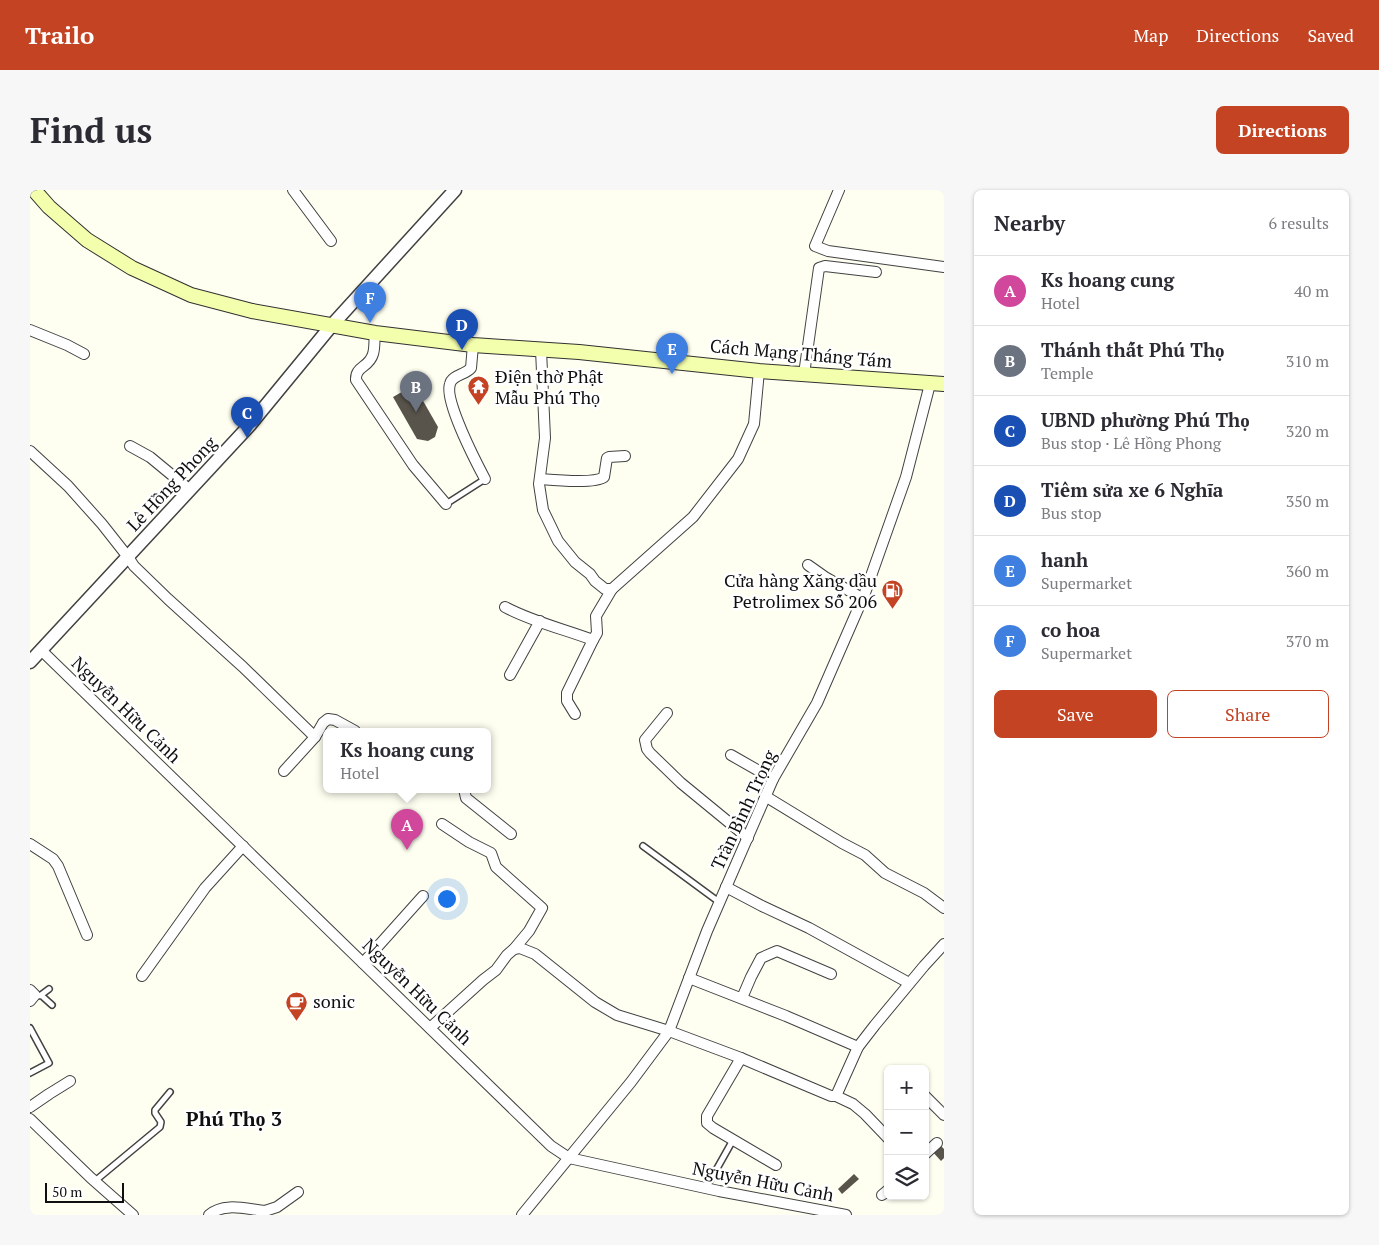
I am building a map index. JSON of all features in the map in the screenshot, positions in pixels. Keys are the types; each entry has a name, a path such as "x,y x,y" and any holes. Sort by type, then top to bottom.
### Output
{"main road":[{"name":"Cách Mạng Tháng Tám","path":"34,190 49,207 86,240 132,268 191,295 252,311 375,333 473,345 579,352 759,371 937,384"}],"street":[{"path":"293,190 331,241"},
{"name":"Lê Hồng Phong","path":"30,662 250,426 332,326 455,190"},
{"path":"839,190 815,246 828,251 944,267"},
{"path":"804,374 819,268 825,266 876,272"},
{"path":"30,330 84,354"},
{"path":"375,333 373,355 365,366 358,370 356,380 414,465 446,504"},
{"path":"473,345 471,368 452,378 448,385 463,436 485,479"},
{"path":"541,350 545,438 540,480 543,510 558,541 575,562 606,589 612,589"},
{"path":"575,714 567,701 568,693 596,633 596,616 612,589 693,517 738,459 754,424 759,371"},
{"name":"Trần Bình Trọng","path":"522,1215 570,1158 668,1031 765,796 817,703 862,598 906,477 937,384"},
{"path":"130,446 150,457 190,490"},
{"path":"30,451 68,486 102,524 134,566 315,737"},
{"path":"540,480 572,481 600,479 604,477 607,458 625,456"},
{"path":"808,565 825,578 862,598"},
{"path":"505,607 521,616 593,640"},
{"path":"510,675 540,621"},
{"name":"Nguyễn Hữu Cảnh","path":"41,650 551,1146 570,1158 706,1188 846,1215"},
{"path":"667,713 645,740 647,749 681,783 748,838"},
{"path":"284,772 328,719 349,728"},
{"path":"731,755 773,779"},
{"path":"465,793 466,798 511,834"},
{"path":"765,796 865,855 885,873 924,893 944,908"},
{"path":"430,1028 496,970 506,955 514,949 529,931 542,908 496,867 490,853 442,824"},
{"path":"30,844 53,859 58,866 87,935"},
{"path":"142,976 205,888 243,846"},
{"path":"726,887 809,928 909,984"},
{"path":"363,963 424,896"},
{"path":"836,1096 858,1047 874,1025 944,944"},
{"path":"514,949 520,948 535,954 595,1002 616,1015 668,1031 741,1058 830,1096 836,1096 853,1104 884,1134"},
{"path":"742,998 761,958 777,951 831,974"},
{"path":"689,978 742,998 858,1047"},
{"path":"741,1058 707,1116 707,1123 776,1165"},
{"path":"30,1107 70,1081"},
{"path":"929,1100 944,1115"},
{"path":"31,1123 133,1215"},
{"path":"929,1150 937,1143"},
{"path":"209,1215 226,1207 271,1210 298,1192"}],"lane":[{"path":"446,504 485,479"},
{"path":"643,846 720,902"},
{"path":"34,995 49,989"},
{"path":"34,995 52,1005"},
{"path":"30,1028 49,1063 30,1073"},
{"path":"95,1181 160,1127 161,1122 155,1110 170,1092"},
{"path":"706,1188 734,1140"}],"building":[{"path":"414,385 438,427 435,437 428,441 417,439 393,397"},
{"path":"938,1143 944,1149 944,1158 941,1161 931,1150"},
{"path":"854,1174 859,1179 842,1194 838,1189"}],"place":[{"name":"co hoa","path":"370,323"},
{"name":"Tiêm sửa xe 6 Nghĩa","path":"462,350"},
{"name":"hanh","path":"672,374"},
{"name":"Điện thờ Phật Mẫu Phú Thọ","path":"479,406"},
{"name":"Thánh thất Phú Thọ","path":"416,412"},
{"name":"UBND phường Phú Thọ","path":"247,438"},
{"name":"Cửa hàng Xăng dầu Petrolimex Số 206","path":"893,610"},
{"name":"Ks hoang cung","path":"407,850"},
{"name":"sonic","path":"297,1021"}],"district":[{"name":"Phú Thọ 3","path":"234,1119"}]}
